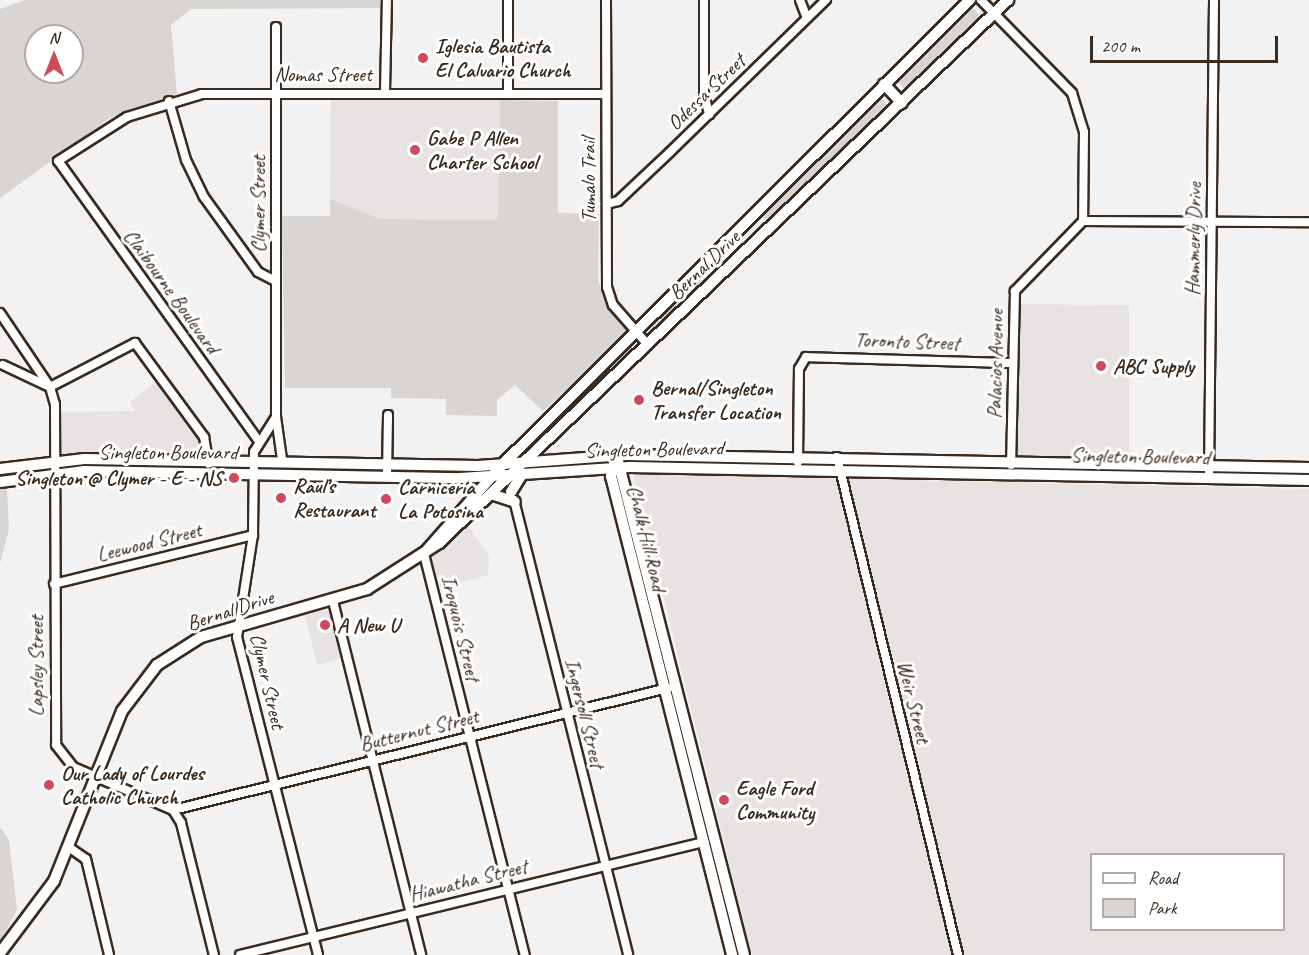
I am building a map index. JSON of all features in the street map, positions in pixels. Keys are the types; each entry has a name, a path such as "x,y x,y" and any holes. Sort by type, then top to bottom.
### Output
{"street":[{"path":"385,92 387,0"},
{"path":"508,0 508,93"},
{"name":"Tumalo Trail","path":"606,0 607,287 613,305 648,345"},
{"path":"704,0 704,94 709,114"},
{"path":"800,0 807,18"},
{"name":"Odessa Street","path":"607,204 618,201 826,0"},
{"name":"Bernal Drive","path":"424,554 468,499 711,260 748,220 970,0"},
{"path":"981,0 1078,104 1084,132 1083,220 1309,222"},
{"name":"Bernal Drive","path":"0,953 40,906 70,848 122,711 145,678 185,645 237,625 333,601 367,589 424,554 548,441 1008,0"},
{"name":"Hammerly Drive","path":"1209,478 1214,0"},
{"name":"Clymer Street","path":"276,27 276,417 282,459"},
{"path":"884,84 902,103"},
{"name":"Nomas Street","path":"58,162 94,134 169,101 202,94 385,92 606,94"},
{"path":"169,101 186,160 204,197 258,272 276,281"},
{"name":"Claibourne Boulevard","path":"58,162 258,440"},
{"path":"748,220 762,235"},
{"name":"Palacios Avenue","path":"1010,473 1016,291 1083,220"},
{"path":"694,301 713,272 711,260"},
{"name":"Lapsley Street","path":"0,313 50,387 55,404 53,462 54,736 65,761 172,810"},
{"path":"3,365 50,387 63,385 133,343 204,437 209,471"},
{"name":"Toronto Street","path":"798,457 802,360 813,356 1012,363"},
{"path":"387,474 388,415"},
{"name":"Clymer Street","path":"276,417 258,440 253,459 253,535 237,625 318,955"},
{"path":"548,441 558,460"},
{"name":"Singleton Boulevard","path":"0,469 53,462 209,459 502,465 617,456 837,457 1309,468"},
{"name":"Chalk Hill Road","path":"617,456 616,468 730,924 732,955"},
{"path":"798,457 798,469"},
{"name":"Weir Street","path":"837,457 838,470 958,955"},
{"path":"1063,462 1063,474"},
{"name":"Singleton Boulevard","path":"1,482 53,473 252,471 507,478 616,468 798,469 1309,480"},
{"path":"491,494 513,497 521,476"},
{"path":"460,478 468,499"},
{"name":"Ingersoll Street","path":"507,478 628,955"},
{"name":"Leewood Street","path":"54,584 253,535"},
{"name":"Iroquois Street","path":"424,554 525,955"},
{"path":"333,601 421,955"},
{"name":"Butternut Street","path":"172,810 670,687"},
{"path":"172,810 181,823 214,955"},
{"name":"Chalk Hill Road","path":"702,811 704,842 730,924 744,955"},
{"name":"Hiawatha Street","path":"240,955 704,842"},
{"path":"70,848 86,859 109,955"}],"shaded area":[{"name":"Gabe P Allen Charter School","path":"331,98 500,100 499,220 380,219 330,199"},
{"path":"1016,304 1129,305 1129,458 1015,457"},
{"path":"160,378 202,439 195,454 58,455 58,412 135,411 130,402"},
{"path":"633,474 1309,489 1309,955 752,955"},
{"path":"466,523 489,556 488,575 437,589 430,555"},
{"path":"326,610 332,613 343,658 317,665 305,615"}],"green space":[{"path":"25,0 381,0 381,8 191,9 171,25 177,94 110,118 0,198 0,9"},
{"path":"971,5 980,17 907,92 895,79"},
{"path":"880,94 888,107 768,222 762,216"},
{"path":"500,100 558,101 558,213 599,214 598,280 610,310 630,332 543,411 515,385 497,400 497,416 446,415 446,399 391,398 391,388 285,388 282,216 330,216 330,199 380,219 498,220"},
{"path":"709,267 709,275 688,301 652,334 653,326"},
{"path":"7,488 9,530 0,563 0,489"},
{"path":"0,827 9,840 17,910 0,942"}],"place":[{"name":"Iglesia Bautista El Calvario Church","path":"423,58"},
{"name":"Gabe P Allen Charter School","path":"415,150"},
{"name":"ABC Supply","path":"1101,366"},
{"name":"Bernal/Singleton Transfer Location","path":"639,400"},
{"name":"Singleton @ Clymer - E - NS","path":"234,478"},
{"name":"Raul’s Restaurant","path":"281,498"},
{"name":"Carnicería La Potosina","path":"386,499"},
{"name":"A New U","path":"325,625"},
{"name":"Our Lady of Lourdes Catholic Church","path":"49,785"},
{"name":"Eagle Ford Community","path":"724,800"}]}
